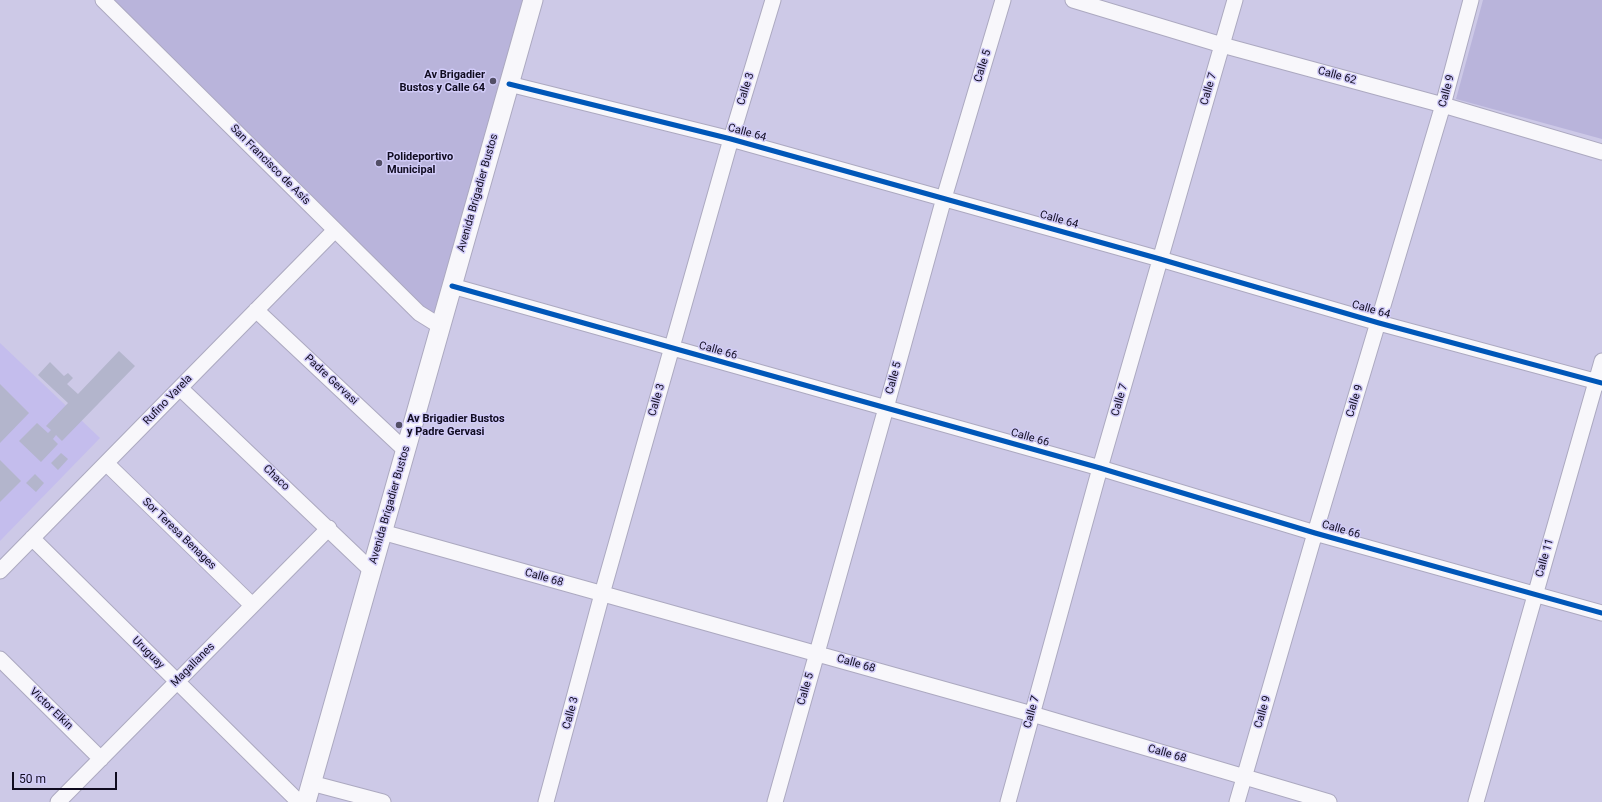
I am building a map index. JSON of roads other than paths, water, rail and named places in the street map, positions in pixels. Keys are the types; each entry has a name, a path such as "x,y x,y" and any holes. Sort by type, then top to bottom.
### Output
{"street":[{"name":"San Francisco de Asís","path":"102,0 419,313 440,326"},
{"name":"Avenida Brigadier Bustos","path":"306,802 533,0"},
{"name":"Calle 3","path":"546,802 602,594 730,139 773,0"},
{"name":"Calle 5","path":"774,802 944,198 1003,0"},
{"name":"Calle 62","path":"1073,0 1222,45 1443,105 1602,152"},
{"name":"Calle 7","path":"1008,802 1100,468 1235,0"},
{"name":"Calle 9","path":"1238,802 1315,533 1443,105 1471,0"},
{"name":"Calle 64","path":"509,84 730,139 1160,259 1379,323 1599,382"},
{"name":"Rufino Varela","path":"0,571 335,230"},
{"name":"Calle 66","path":"452,286 1100,468 1315,533 1602,613"},
{"name":"Padre Gervasi","path":"256,310 405,450"},
{"name":"Calle 11","path":"1476,802 1535,594 1599,382 1602,361"},
{"name":"Chaco","path":"180,388 372,570"},
{"name":"Sor Teresa Benages","path":"106,463 252,605"},
{"name":"Magallanes","path":"58,802 329,528"},
{"name":"Calle 68","path":"382,532 1032,714 1329,802"},
{"name":"Uruguay","path":"32,538 299,802"},
{"name":"Victor Elkin","path":"0,659 101,759"},
{"path":"311,783 383,802"}],"place":[{"name":"Av Brigadier Bustos y Calle 64","path":"493,81"},
{"name":"Polideportivo Municipal","path":"379,163"},
{"name":"Av Brigadier Bustos y Padre Gervasi","path":"399,425"}]}
